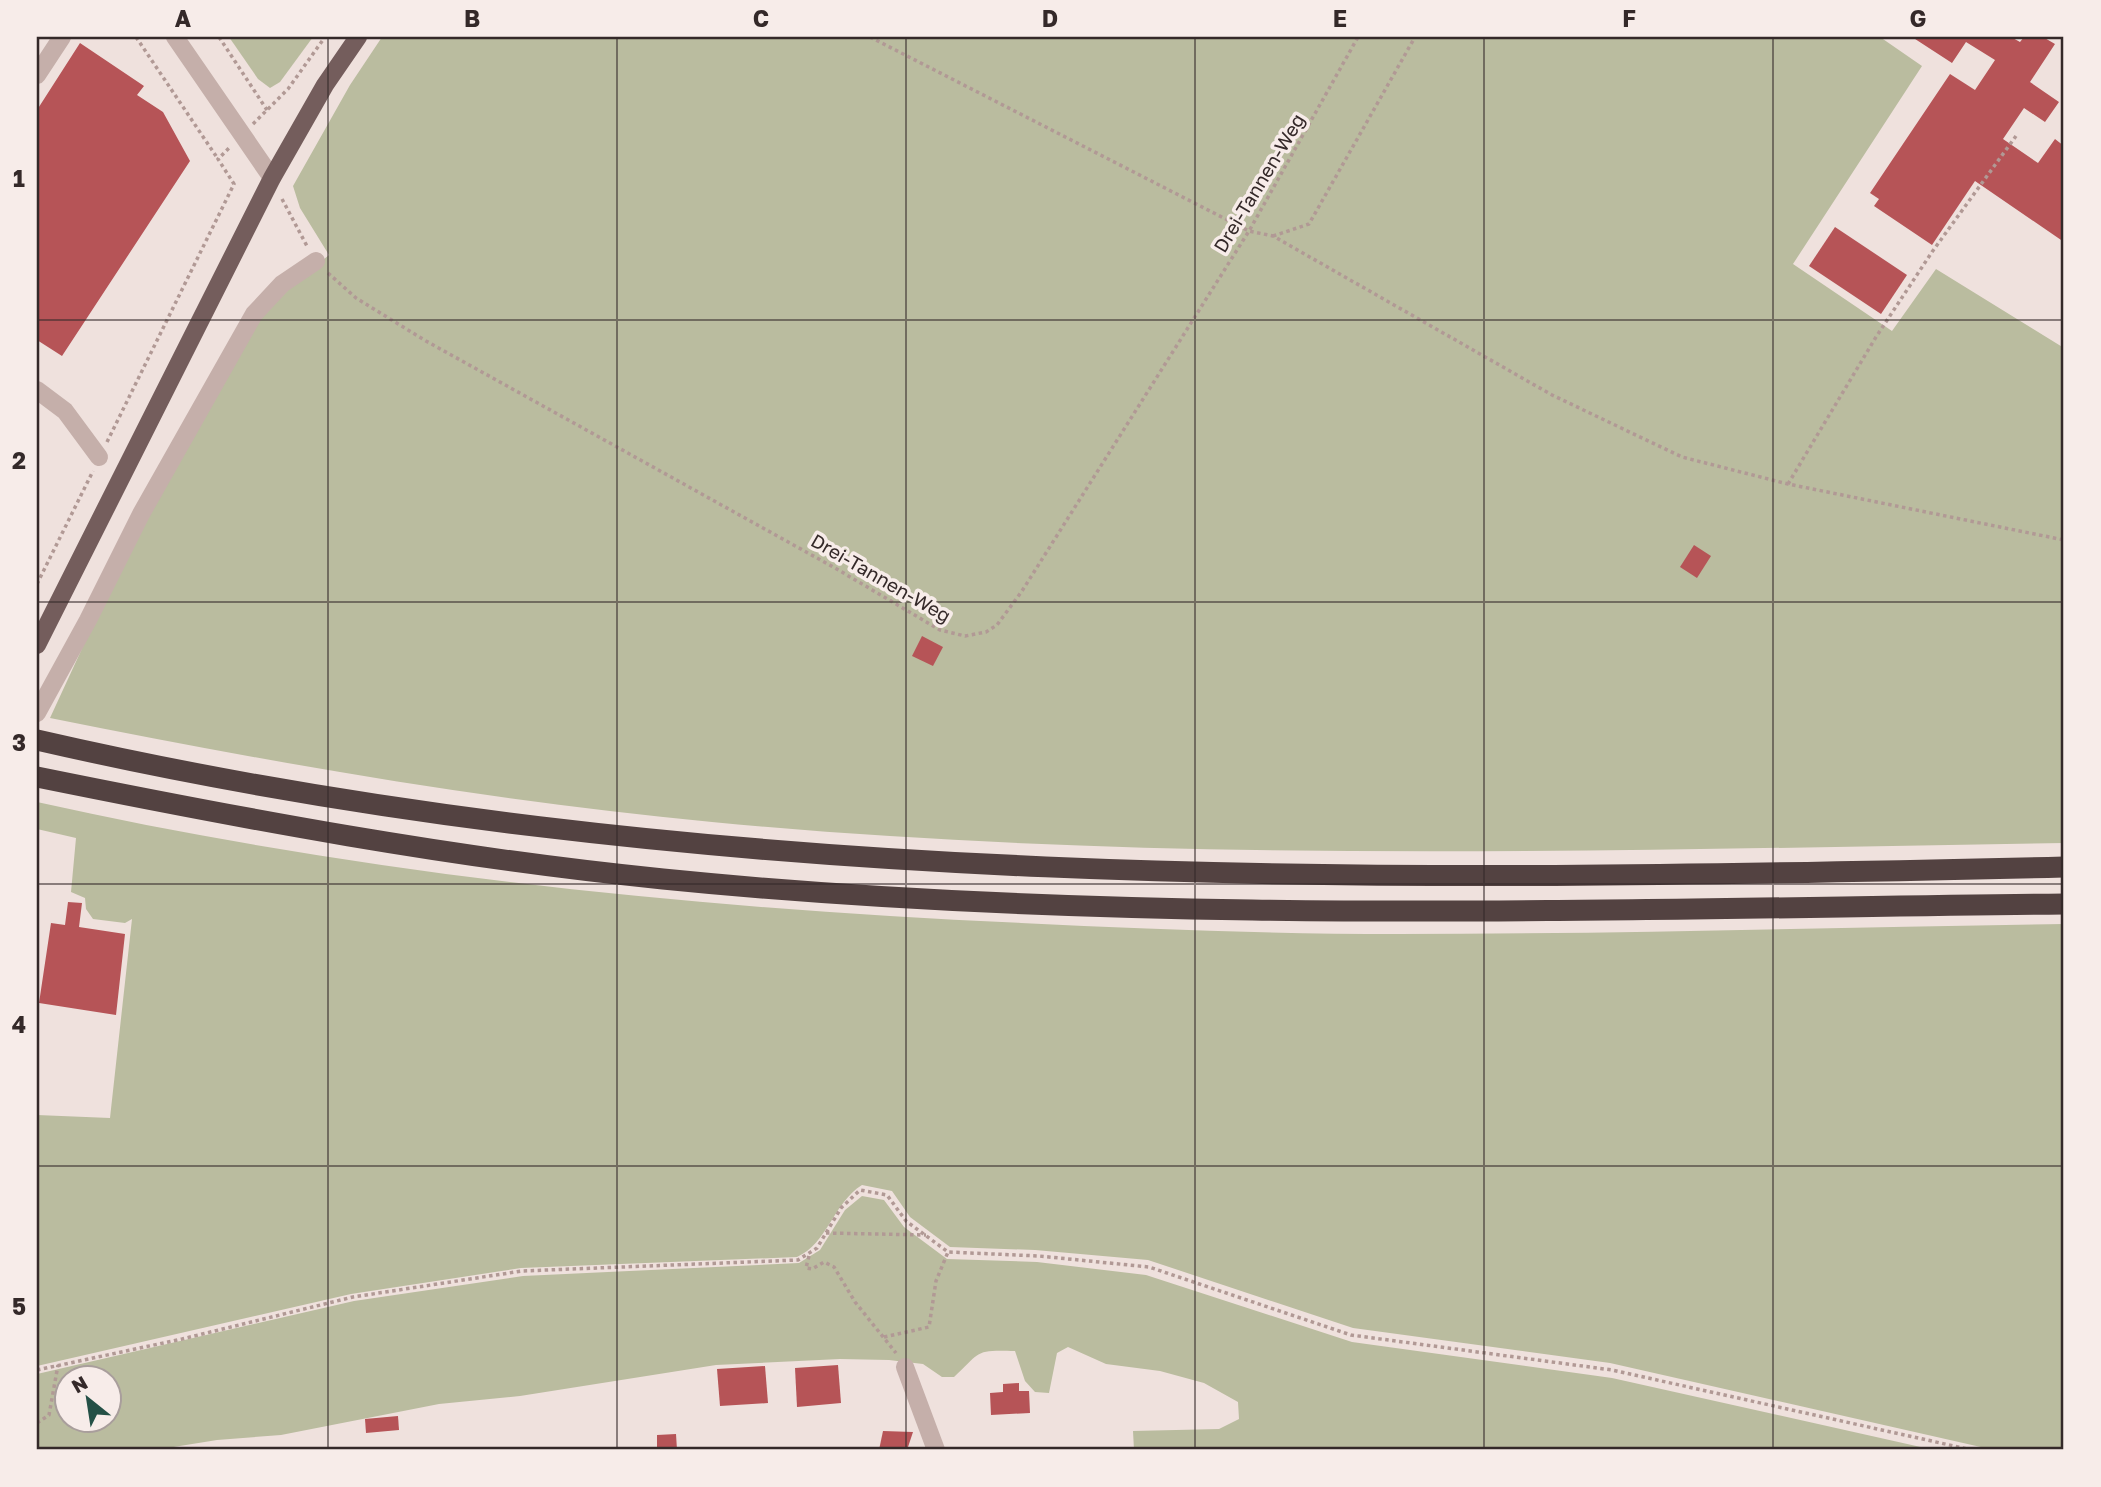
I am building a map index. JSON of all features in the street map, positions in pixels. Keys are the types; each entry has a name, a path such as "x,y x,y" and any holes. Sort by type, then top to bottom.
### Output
{"highway":[{"path":"41,741 254,784 450,817 656,841 868,859 1096,870 1297,875 2064,867"},
{"path":"37,777 246,820 457,853 666,880 865,894 1116,908 1359,911 2064,904"}],"main road":[{"path":"37,645 272,178 325,85 358,37"}],"street":[{"path":"37,75 62,37"},
{"path":"175,37 272,178"},
{"path":"37,713 88,620 141,514 254,314 282,284 316,261"},
{"path":"37,390 77,424 99,457"},
{"path":"905,1367 936,1450"}],"path":[{"path":"37,584 234,184 136,37"},
{"path":"219,37 267,110"},
{"path":"218,159 288,89 325,37"},
{"path":"870,37 1249,231 1273,236 1552,395 1682,457 1788,484 2064,540"},
{"name":"Drei-Tannen-Weg","path":"272,178 316,261 356,298 426,341 940,630 975,635 997,625 1022,591 1249,231 1358,37"},
{"path":"1273,236 1309,224 1415,37"},
{"path":"1788,484 1911,284 2016,136"},
{"path":"62,1364 353,1297 522,1271 798,1260 817,1248 841,1208 860,1190 887,1195 906,1221 948,1252 1039,1256 1149,1267 1351,1335 1612,1370 1972,1450"},
{"path":"826,1233 928,1235"},
{"path":"884,1337 929,1327 936,1281 948,1252"},
{"path":"810,1254 806,1268 812,1269 824,1262 834,1267 855,1302 905,1367"},
{"path":"37,1423 49,1415 52,1398"}],"green space":[{"path":"229,37 313,37 280,82 270,88 258,79"},
{"path":"382,37 1880,37 1922,66 1793,264 1892,331 1936,269 2064,348 2064,843 1388,851 1050,844 881,836 712,822 545,803 297,765 50,718 109,590 159,494 267,306 329,255 300,208 293,186 350,85"},
{"path":"37,802 280,849 403,868 649,897 897,916 1163,929 1352,934 2064,924 2064,1450 1994,1450 1610,1363 1353,1328 1148,1260 1035,1250 950,1247 910,1217 892,1191 862,1185 844,1202 824,1233 808,1251 797,1257 521,1268 351,1294 37,1366 37,1115 110,1118 132,919 125,923 93,919 86,909 85,898 71,892 76,838 37,829"},
{"path":"862,1196 884,1200 904,1227 947,1259 1037,1262 1146,1275 1352,1342 1612,1378 1934,1450 1134,1450 1133,1431 1219,1429 1239,1419 1238,1402 1204,1383 1160,1371 1106,1364 1068,1347 1057,1353 1049,1393 1035,1392 1025,1381 1015,1351 980,1354 954,1377 942,1377 923,1364 889,1360 840,1359 716,1365 520,1396 439,1404 281,1435 217,1440 155,1450 37,1450 37,1374 52,1371 52,1434 122,1434 122,1364 80,1364 354,1301 523,1276 799,1263 820,1250 845,1210"}],"building":[{"path":"1912,37 2011,37 2020,42 2024,37 2043,37 2055,44 2030,82 2059,102 2045,122 2024,108 2003,139 2038,163 2055,139 2064,146 2064,242 1975,181 1932,245 1874,206 1879,199 1870,193 1950,74 1975,90 1995,60 1966,42 1952,63"},
{"path":"80,43 144,86 137,95 163,112 190,161 62,356 37,340 37,110"},
{"path":"1835,227 1907,275 1881,314 1809,266"},
{"path":"1694,545 1711,556 1697,578 1680,567"},
{"path":"922,636 943,647 933,666 912,656"},
{"path":"68,902 82,903 79,927 125,934 116,1015 39,1003 51,923 65,925"},
{"path":"838,1365 841,1403 797,1407 795,1368"},
{"path":"765,1366 768,1403 720,1406 717,1369"},
{"path":"1019,1383 1019,1391 1029,1391 1030,1413 991,1415 990,1393 1003,1392 1003,1384"},
{"path":"398,1416 399,1430 366,1433 365,1419"},
{"path":"883,1431 913,1432 907,1450 879,1450"},
{"path":"676,1434 677,1450 657,1450 657,1435"}]}
